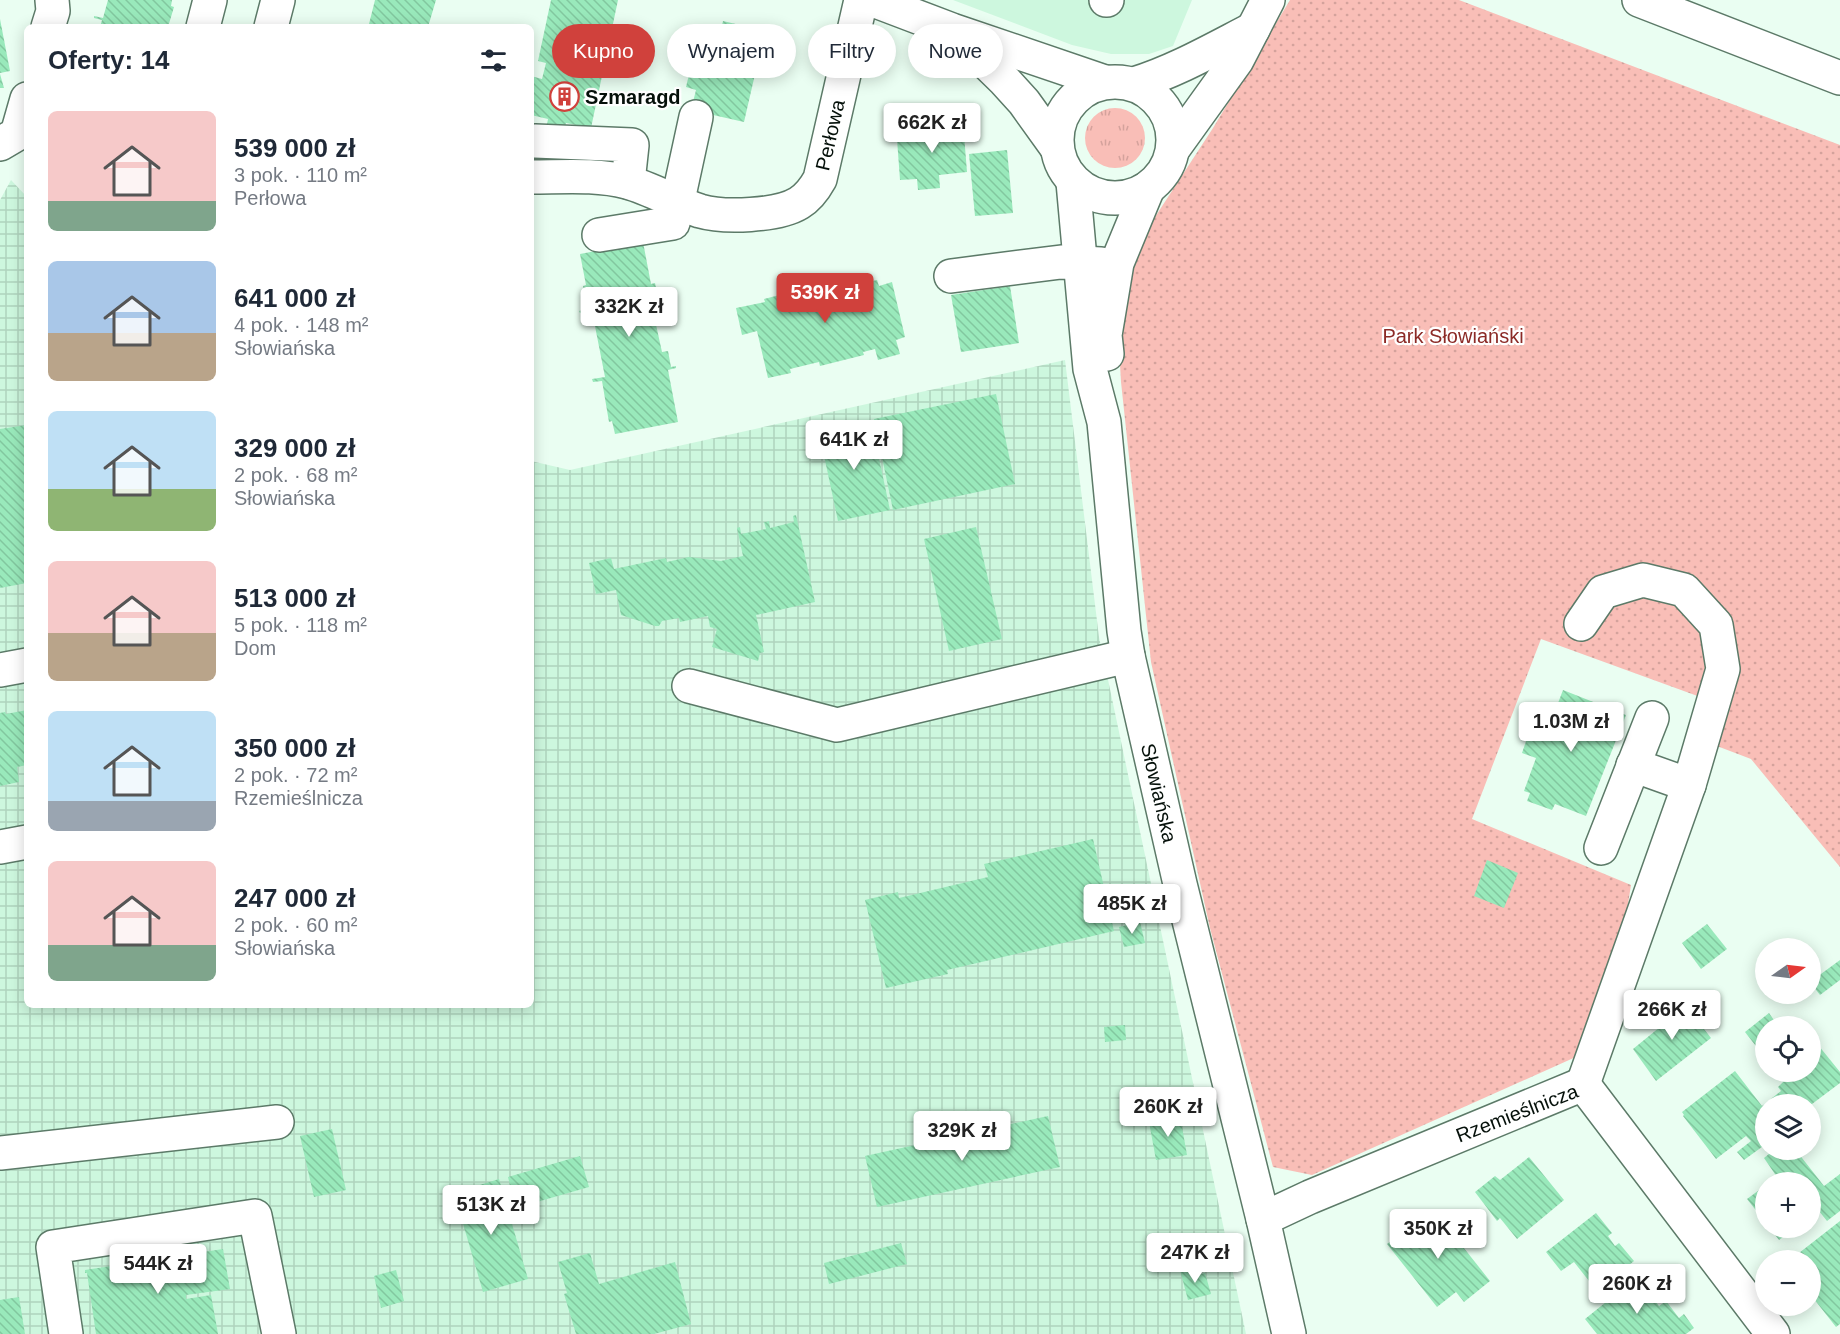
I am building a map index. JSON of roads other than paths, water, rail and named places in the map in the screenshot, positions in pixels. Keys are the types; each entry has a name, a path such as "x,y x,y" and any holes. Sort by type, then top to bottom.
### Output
{"street":[{"path":"49,24 53,11 52,0"},
{"path":"204,24 210,0"},
{"path":"271,24 278,0"},
{"path":"1073,182 1093,194 1112,198 1131,196 1148,188 1160,178 1173,149 1237,60 1268,0"},
{"path":"1639,0 1840,78"},
{"path":"880,2 937,24"},
{"name":"Perłowa","path":"534,177 596,177 628,182 703,212 731,215 767,214 799,204 813,192 820,179 880,2"},
{"path":"1104,422 1090,369 1073,182 1061,161 1058,148 1058,130 1063,113 1074,98 1088,88 1158,76 1178,68 1253,28"},
{"path":"1003,46 1148,91 1159,100 1169,115 1173,133 1173,149"},
{"path":"1002,78 1024,102 1058,148"},
{"path":"0,144 17,134 24,110"},
{"path":"599,235 673,223 696,117"},
{"path":"535,141 632,145 628,182"},
{"path":"1104,422 1108,371 1105,335 1117,263 1148,188"},
{"path":"951,276 1061,262 1091,265 1117,263"},
{"name":"Słowiańska","path":"1104,422 1128,656 1180,884 1263,1219 1289,1334"},
{"path":"1581,624 1603,592 1644,580 1684,590 1716,625 1723,669 1689,785 1583,1084"},
{"path":"689,686 837,725 1128,656"},
{"path":"0,670 24,666"},
{"path":"1601,848 1652,718"},
{"path":"1634,765 1689,785"},
{"path":"0,847 24,843"},
{"name":"Rzemieślnicza","path":"1263,1219 1583,1084 1773,1334"},
{"path":"0,1153 277,1122"},
{"path":"66,1334 53,1247 255,1216 279,1334"}],"place":[{"name":"Szmaragd","path":"564,97"}],"park label":[{"name":"Park Słowiański","path":"1453,336"}]}
